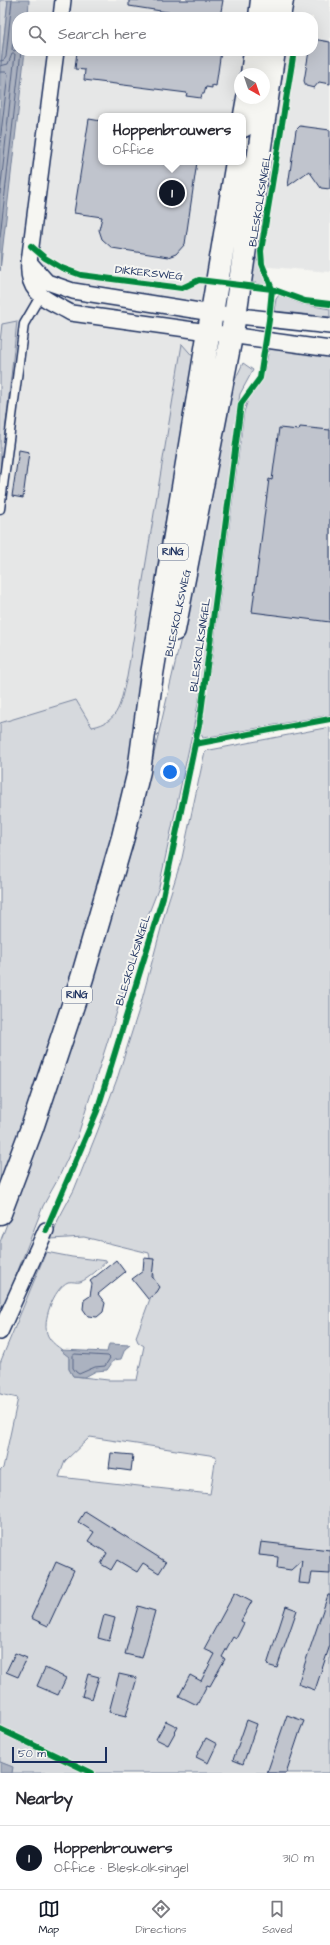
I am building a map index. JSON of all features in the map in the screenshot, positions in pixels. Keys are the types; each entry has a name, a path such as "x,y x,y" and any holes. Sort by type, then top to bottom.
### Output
{"main road":[{"path":"261,12 262,0"},
{"path":"280,12 282,0"},
{"path":"253,68 254,56"},
{"name":"BLESKOLKSINGEL","path":"234,326 273,56"},
{"name":"RING","path":"0,1213 32,1128 82,978 123,837 139,771 152,674 237,165"},
{"name":"BLESKOLKSWEG","path":"139,771 164,675 186,578 234,326"}],"street":[{"path":"62,12 63,0"},
{"path":"55,56 29,262 28,276 30,281 44,289 71,312 234,326 330,349"},
{"path":"44,289 73,291 211,323"},
{"path":"234,326 330,326"},
{"path":"0,1332 46,1230"}],"lane":[{"path":"0,509 24,324 44,289"}],"shaded area":[{"path":"0,0 8,0 0,74"},
{"path":"6,0 250,0 249,12 12,12 12,56 241,56 240,68 234,68 233,113 98,113 98,165 226,165 198,347 120,765 0,774 0,53"},
{"path":"274,0 330,0 330,272 235,264 258,104 270,104 270,68 264,68 265,56 318,56 318,12 272,12"},
{"path":"254,253 268,283 264,285 251,282"},
{"path":"279,295 302,304 330,309 330,317 274,311 276,299"},
{"path":"17,321 0,479 0,341 2,324"},
{"path":"182,344 196,360 159,554 141,708 108,862 95,911 0,1189 0,723 76,700 92,727 109,720 118,709 127,677"},
{"path":"270,345 330,354 330,715 203,738 200,732 212,657 244,412 249,396 263,377"},
{"path":"243,363 253,370 240,394 208,650 194,725 159,887 145,923 77,1138 58,1179 43,1206 0,1317 0,1242 32,1158 93,979 132,848 198,565 229,400 234,382"},
{"path":"330,727 330,1773 12,1773 12,1767 0,1762 0,1471 3,1468 18,1398 0,1394 0,1363 46,1252 107,1261 91,1276 79,1282 68,1282 63,1285 50,1306 46,1322 46,1330 50,1339 69,1357 69,1369 73,1376 108,1380 137,1380 144,1346 138,1342 136,1337 151,1296 154,1280 149,1253 84,1237 51,1239 58,1220 74,1190 98,1130 117,1079 141,1003 168,902 182,858 205,751","holes":["90,1437 216,1456 210,1494 59,1477 65,1461"]}],"water":[{"path":"8,0 29,0 28,12 12,12 12,56 24,56 0,271 0,74"},
{"path":"109,1344 130,1345 125,1349 121,1359 114,1360 107,1370 96,1371 85,1377 73,1376 69,1369 69,1357 60,1350 107,1352"},
{"path":"0,1762 13,1767 12,1773 0,1773"}],"building":[{"path":"129,0 223,0 221,12 167,12 129,6"},
{"path":"318,40 330,42 330,84 319,82 314,88 306,86 304,81 308,56 318,56"},
{"path":"76,56 220,56 216,86 212,85 212,88 206,87 201,98 186,96 187,93 84,80 85,70 75,69"},
{"path":"89,119 98,120 98,165 197,165 185,244 176,254 168,257 112,248 102,239 99,230 102,217 74,213"},
{"path":"300,126 330,130 330,189 321,188 309,171 288,186 296,130"},
{"path":"300,427 330,430 330,622 252,612 269,479 272,480 279,428 299,430"},
{"path":"19,450 29,452 23,498 12,496"},
{"path":"144,1258 154,1259 152,1277 160,1287 157,1292 148,1299 132,1279 143,1271"},
{"path":"116,1260 125,1272 98,1294 105,1303 103,1312 97,1317 88,1316 83,1309 84,1300 90,1296 92,1284 90,1281"},
{"path":"111,1453 133,1455 131,1471 109,1468"},
{"path":"85,1511 166,1562 159,1573 143,1563 137,1572 117,1560 111,1570 101,1564 107,1553 88,1541 94,1532 78,1522"},
{"path":"261,1542 330,1550 330,1574 312,1573 310,1584 299,1583 302,1560 291,1570 277,1568 278,1557 259,1555"},
{"path":"56,1562 74,1570 48,1626 31,1618"},
{"path":"235,1592 252,1601 241,1621 244,1623 236,1639 233,1637 222,1657 225,1659 210,1686 207,1685 197,1705 179,1696 190,1675 201,1681 215,1654 204,1649"},
{"path":"328,1595 330,1595 330,1645 315,1690 298,1684"},
{"path":"138,1606 155,1611 142,1658 125,1654"},
{"path":"286,1606 297,1610 277,1668 267,1665"},
{"path":"104,1615 115,1618 109,1641 98,1638"},
{"path":"15,1653 27,1658 18,1677 6,1672"},
{"path":"45,1668 66,1678 58,1695 37,1686"},
{"path":"88,1674 99,1677 92,1699 82,1696"},
{"path":"119,1674 137,1678 126,1716 109,1712"},
{"path":"287,1715 304,1721 286,1773 267,1773"},
{"path":"247,1720 257,1724 243,1764 233,1760"},
{"path":"166,1721 178,1727 168,1745 156,1739"},
{"path":"206,1738 217,1744 208,1763 196,1757"}],"cycle path":[{"path":"46,1230 97,1111 163,897 200,720 241,404 260,378 269,320 272,289 262,264 261,251 293,56"},
{"name":"DIKKERSWEG","path":"31,246 45,258 62,268 81,275 182,288 199,280 272,289 305,301 330,304"},
{"path":"195,744 330,719"},
{"path":"0,1729 92,1773"}],"place":[{"name":"Hoppenbrouwers","path":"172,193"}]}
